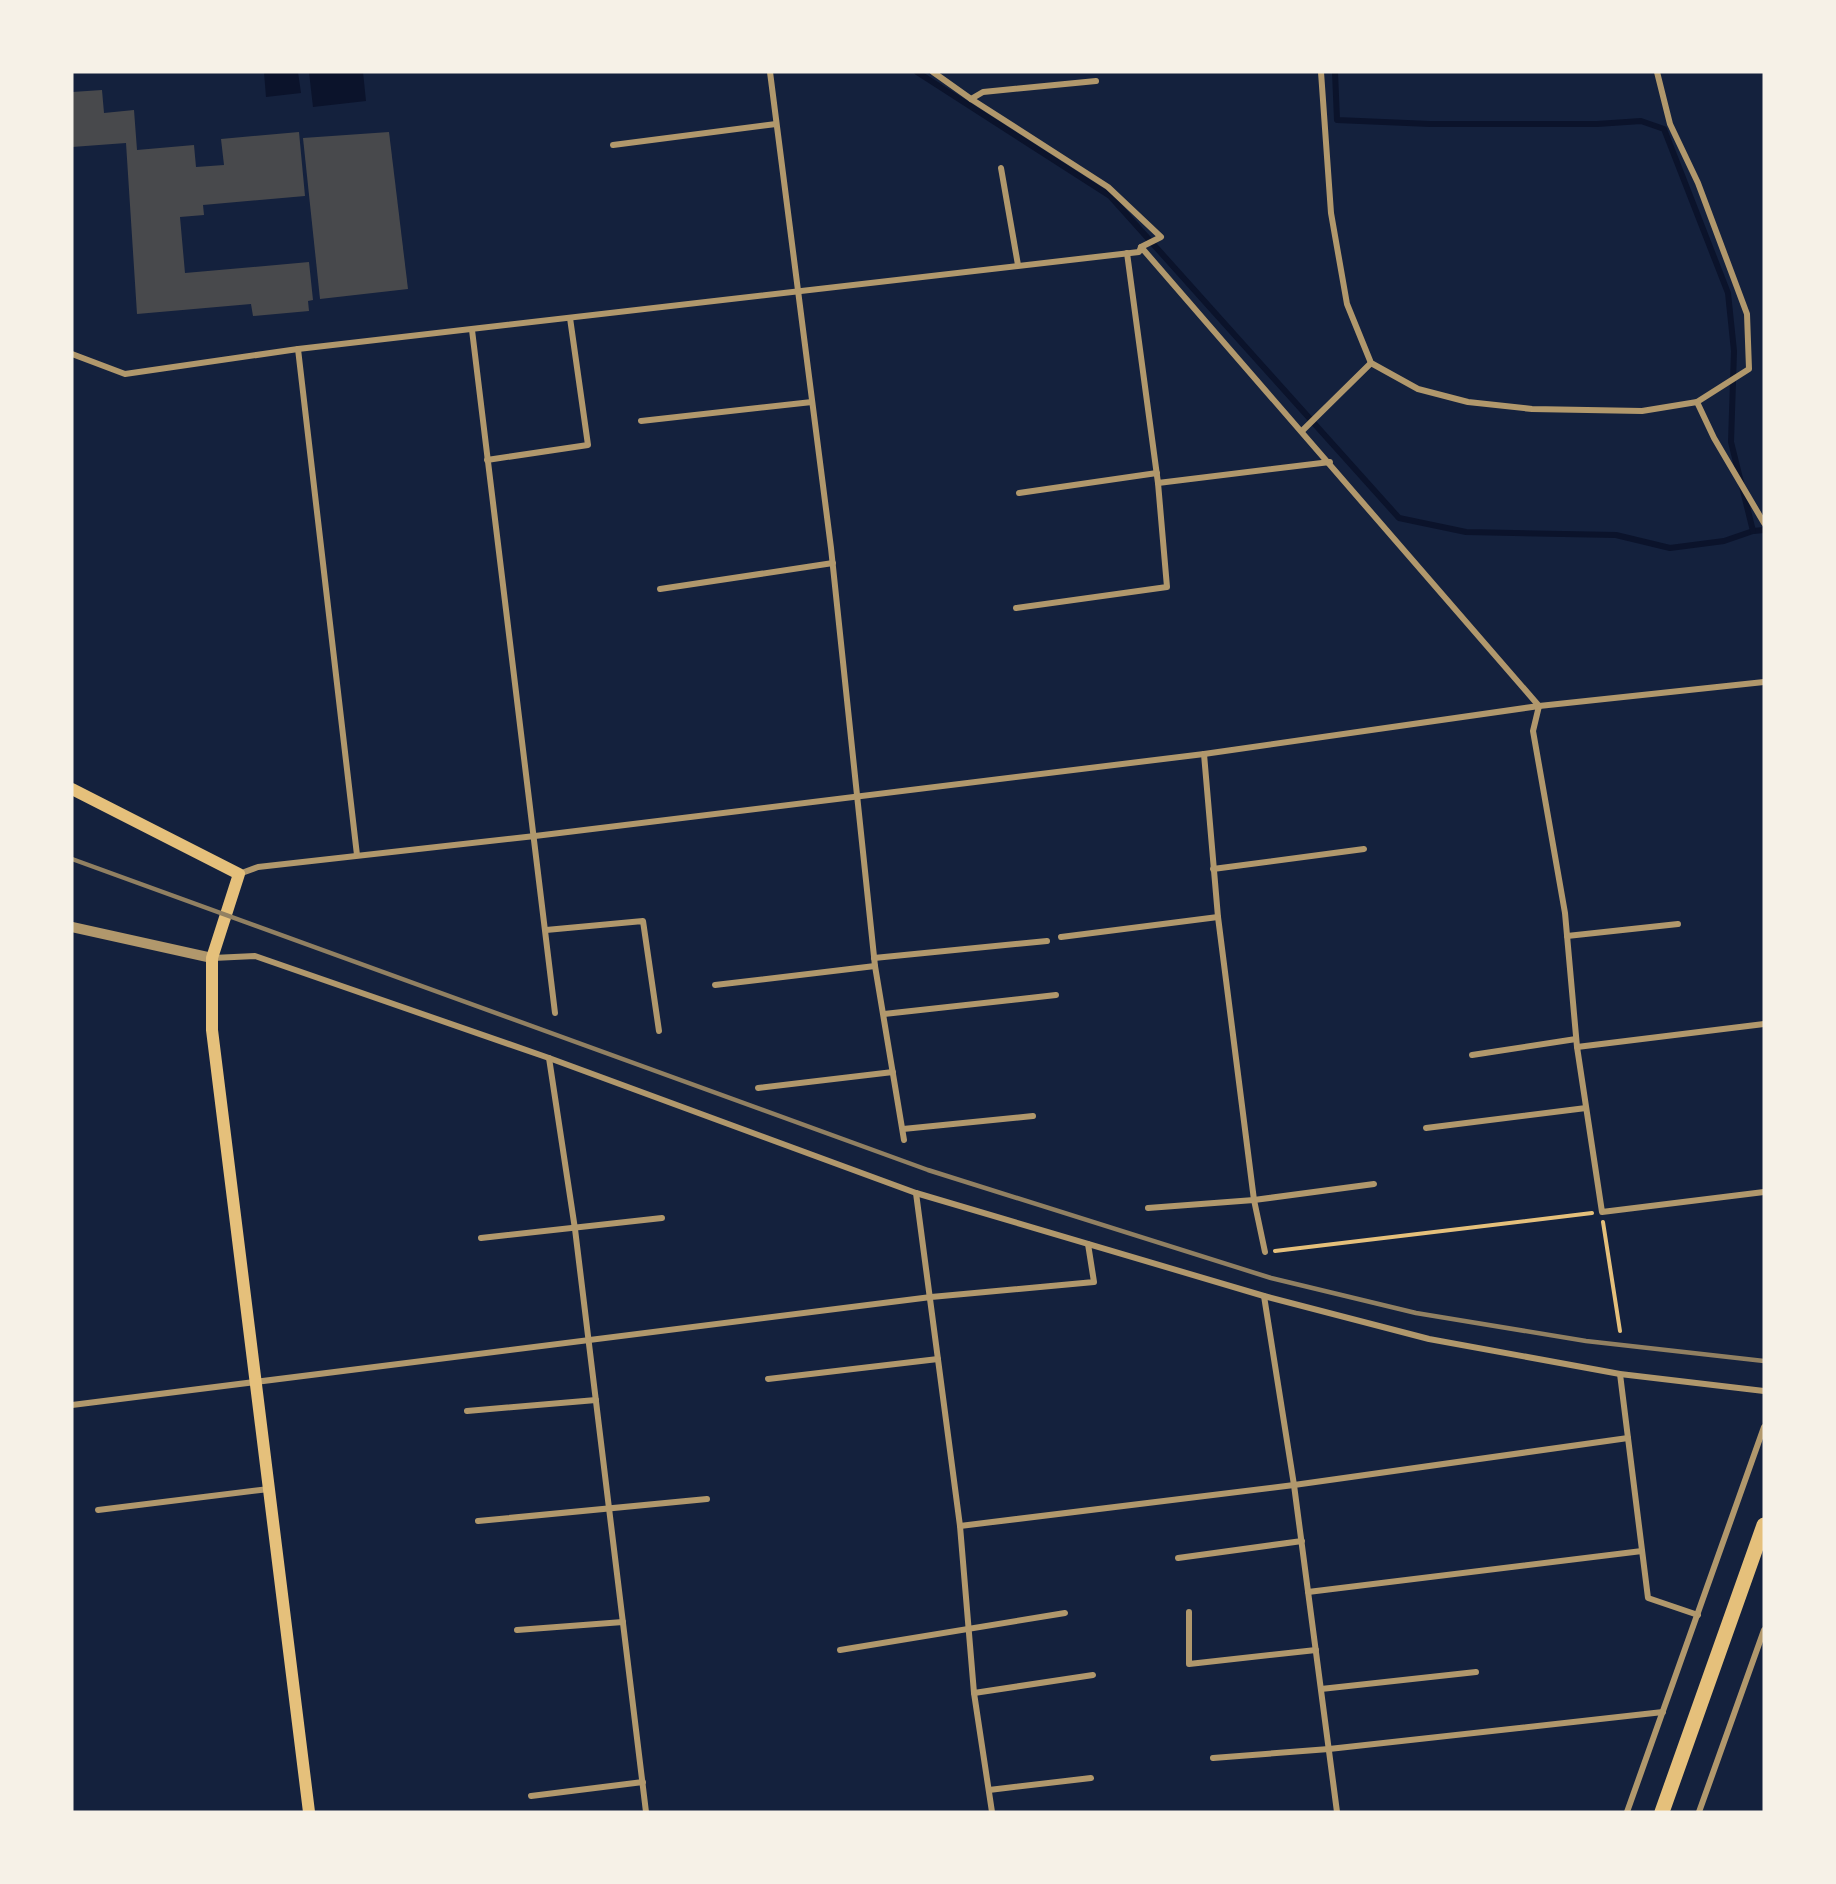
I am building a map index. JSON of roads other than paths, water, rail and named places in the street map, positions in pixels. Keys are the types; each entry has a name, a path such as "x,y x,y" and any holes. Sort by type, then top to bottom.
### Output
{"main road":[{"path":"72,789 239,873 212,958 212,1030 309,1812"},
{"path":"1662,1812 1764,1525"}],"street":[{"path":"770,72 833,563 859,795 875,966 904,1140"},
{"path":"72,354 125,374 298,349 1138,252 1142,247 1161,237 1108,187 933,72"},
{"path":"1321,72 1331,213 1347,304 1371,363 1418,389 1468,402 1532,408 1642,411 1697,402 1749,369 1747,314 1698,183 1670,123 1657,72"},
{"path":"971,99 983,92 1096,81"},
{"path":"613,145 776,124"},
{"path":"1001,168 1018,265"},
{"path":"1142,247 1539,706"},
{"path":"1016,608 1167,587 1157,473 1127,253"},
{"path":"488,460 588,445 570,318"},
{"path":"472,330 555,1013"},
{"path":"298,349 357,855"},
{"path":"1302,430 1371,363"},
{"path":"641,421 812,402"},
{"path":"1697,402 1714,438 1764,523"},
{"path":"1158,483 1330,462"},
{"path":"1019,493 1157,473"},
{"path":"660,588 833,563"},
{"path":"239,873 258,867 535,836 1204,754 1539,706 1764,682"},
{"path":"1539,706 1533,731 1567,936 1577,1047 1602,1212 1764,1192"},
{"path":"1204,754 1212,869 1254,1200 1265,1252"},
{"path":"1212,869 1364,849"},
{"path":"1061,937 1218,917"},
{"path":"546,930 643,921 659,1031"},
{"path":"1567,936 1678,924"},
{"path":"72,927 212,958 255,956 549,1058 916,1193 1264,1296 1429,1339 1620,1374 1764,1391"},
{"path":"874,958 1047,941"},
{"path":"715,985 875,966"},
{"path":"884,1014 1056,995"},
{"path":"1577,1047 1764,1024"},
{"path":"1472,1055 1576,1039"},
{"path":"549,1058 575,1229 646,1812"},
{"path":"758,1088 893,1072"},
{"path":"1426,1128 1586,1108"},
{"path":"903,1129 1034,1116"},
{"path":"1148,1208 1254,1200 1374,1184"},
{"path":"916,1193 960,1526 966,1629 992,1812"},
{"path":"481,1238 662,1218"},
{"path":"72,1405 256,1380 589,1341 930,1297 1094,1282 1088,1244"},
{"path":"1264,1296 1302,1541 1337,1812"},
{"path":"768,1379 938,1359"},
{"path":"1620,1374 1648,1598 1698,1615"},
{"path":"466,1411 596,1400"},
{"path":"1627,1812 1764,1427"},
{"path":"960,1526 1294,1485 1628,1438"},
{"path":"98,1510 270,1489"},
{"path":"478,1521 706,1499"},
{"path":"1178,1558 1302,1541"},
{"path":"1308,1592 1642,1551"},
{"path":"1189,1612 1189,1664 1316,1650"},
{"path":"840,1650 1065,1613"},
{"path":"517,1630 623,1622"},
{"path":"1699,1812 1764,1630"},
{"path":"1321,1689 1476,1672"},
{"path":"974,1693 1093,1675"},
{"path":"1212,1758 1329,1749 1663,1712"},
{"path":"989,1790 1091,1778"},
{"path":"531,1796 643,1782"}],"water":[{"path":"264,72 298,72 301,93 266,97"},
{"path":"309,72 363,72 366,101 313,107"}],"waterway":[{"path":"917,72 1110,196 1399,518 1466,532 1616,535 1670,548 1724,541 1753,531 1764,530"},
{"path":"1335,72 1337,120 1430,124 1597,124 1641,121 1664,129 1728,293 1734,351 1731,442 1753,531"}],"railway":[{"path":"72,859 928,1170 1271,1278 1416,1313 1586,1341 1764,1361"}]}
